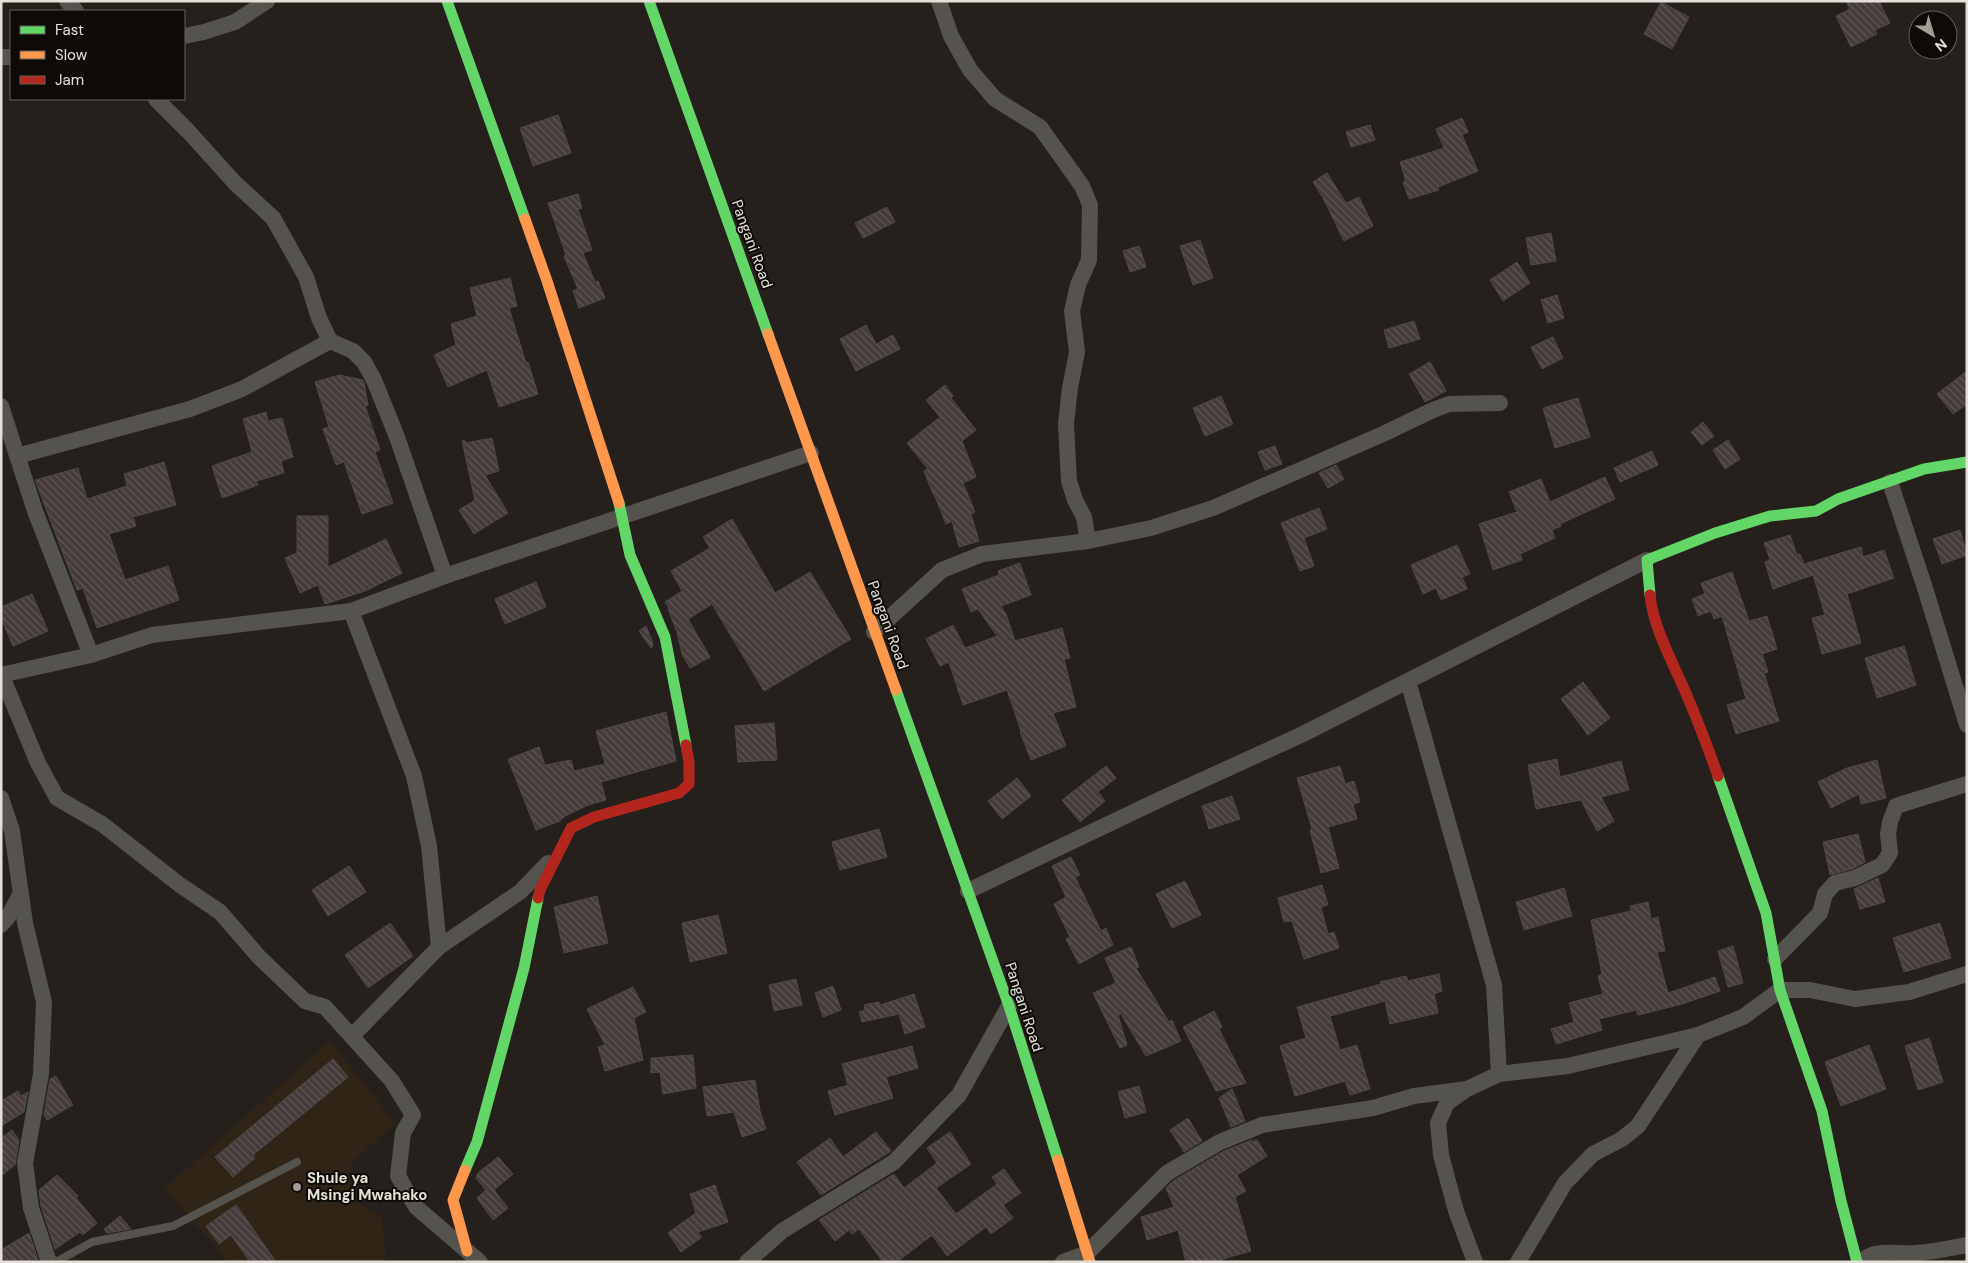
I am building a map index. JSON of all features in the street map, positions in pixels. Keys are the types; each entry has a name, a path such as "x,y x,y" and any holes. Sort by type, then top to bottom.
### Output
{"street":[{"path":"185,36 235,22 267,1"},
{"path":"447,1 547,281 623,517 630,555 665,637 689,762 689,784 679,793 594,817 571,828 540,890 524,968 477,1142 453,1200 467,1251"},
{"name":"Pangani Road","path":"649,1 1009,1006 1088,1257"},
{"path":"939,1 951,36 970,70 995,100 1040,127 1082,186 1090,205 1089,260 1078,285 1072,311 1077,352 1066,424 1069,481 1075,500 1084,517 1088,541"},
{"path":"157,100 235,183 273,218 306,277 318,318 330,341 353,351 364,362 374,380 397,437 445,576"},
{"path":"17,456 190,409 242,389 330,341"},
{"path":"874,632 942,570 982,554 1088,541 1151,528 1213,508 1449,404 1500,402"},
{"path":"1,406 35,511 91,656"},
{"path":"480,1262 416,1207 398,1176 403,1133 413,1115 392,1081 326,1007 305,1001 259,957 220,912 180,885 102,824 57,798 38,764 2,675 91,656 152,635 350,611 445,576 811,453"},
{"path":"968,891 1162,798 1300,735 1647,560 1715,533 1770,516 1816,511 1838,499 1924,470 1967,462"},
{"path":"1890,482 1967,725"},
{"path":"1647,560 1651,606 1661,635 1698,720 1725,794 1734,828 1766,913 1780,990 1822,1111 1841,1200 1857,1262"},
{"path":"350,611 414,776 429,846 438,947"},
{"path":"1408,681 1494,985 1499,1074"},
{"path":"1775,959 1820,913 1825,894 1835,882 1855,878 1882,865 1890,852 1888,834 1896,806 1967,784"},
{"path":"1,798 12,831 26,923 44,1002 41,1074 25,1163 30,1208 48,1262"},
{"path":"352,1036 438,947 520,892 557,854"},
{"path":"1,925 8,917 21,893"},
{"path":"1475,1262 1456,1211 1441,1155 1438,1123 1447,1103 1467,1089 1499,1074 1568,1066 1698,1035 1743,1017 1780,990 1810,990 1856,999 1909,992 1967,974"},
{"path":"747,1262 782,1231 894,1162 959,1095 1009,1006"},
{"path":"1518,1262 1565,1183 1593,1154 1622,1138 1638,1126 1698,1035"},
{"path":"1062,1262 1088,1257 1167,1173 1220,1142 1262,1125 1373,1108 1414,1096 1467,1089"},
{"path":"1861,1262 1868,1255 1885,1252 1917,1253 1967,1246"}],"lane":[{"path":"56,1262 92,1242 173,1226 297,1162"}],"shaded area":[{"path":"330,1041 395,1123 351,1164 349,1199 382,1216 386,1259 384,1262 226,1262 212,1241 193,1222 165,1188"}],"building":[{"path":"1846,1 1879,1 1890,23 1875,30 1877,34 1851,47 1836,16 1850,9"},
{"path":"1661,2 1689,17 1672,49 1644,34"},
{"path":"558,115 571,153 533,166 520,128"},
{"path":"1462,118 1468,132 1462,135 1478,171 1438,187 1439,190 1409,199 1403,182 1406,181 1400,162 1444,148 1436,129"},
{"path":"1370,125 1375,140 1351,147 1346,132"},
{"path":"1327,173 1346,203 1359,197 1373,226 1344,241 1313,182"},
{"path":"578,194 582,208 578,209 592,250 583,253 595,282 598,281 605,298 579,308 573,291 578,289 564,256 566,255 548,203"},
{"path":"887,207 895,222 863,238 855,223"},
{"path":"1551,233 1556,261 1531,265 1526,238"},
{"path":"1200,240 1213,278 1193,285 1180,246"},
{"path":"1139,246 1146,267 1130,272 1123,251"},
{"path":"1517,262 1530,283 1503,301 1490,280"},
{"path":"510,278 517,306 509,308 538,394 499,407 487,370 448,387 434,355 456,345 451,324 477,316 470,288"},
{"path":"1557,295 1564,318 1548,323 1541,300"},
{"path":"1414,321 1420,339 1389,348 1384,330"},
{"path":"866,325 876,344 893,335 900,349 856,371 840,339"},
{"path":"1553,337 1563,358 1542,369 1531,347"},
{"path":"1430,362 1446,391 1425,402 1409,374"},
{"path":"1967,371 1967,404 1953,414 1937,394"},
{"path":"339,375 363,380 364,382 368,405 365,406 380,450 375,452 393,503 362,514 344,462 336,465 323,429 329,427 315,382"},
{"path":"945,385 953,396 951,398 976,430 962,441 976,477 963,483 975,512 971,514 979,541 959,547 952,521 946,524 933,494 924,471 928,469 907,443 940,417 926,400"},
{"path":"1221,396 1233,424 1205,436 1193,408"},
{"path":"1578,398 1590,437 1555,448 1543,408"},
{"path":"266,412 268,421 282,418 293,457 281,461 284,473 256,481 258,485 222,498 212,466 252,452 243,419"},
{"path":"1703,422 1714,436 1702,445 1691,432"},
{"path":"492,438 499,471 485,475 508,513 474,534 459,510 475,500 462,441 464,440 466,443"},
{"path":"1728,440 1740,459 1725,469 1713,450"},
{"path":"1275,446 1282,464 1265,470 1258,452"},
{"path":"1652,451 1658,465 1620,482 1614,468"},
{"path":"164,462 176,505 133,517 136,526 109,534 125,580 168,566 179,600 97,628 83,588 77,590 35,480 78,468 87,499 127,486 124,474"},
{"path":"1336,465 1344,479 1328,488 1319,473"},
{"path":"1605,477 1615,499 1560,524 1561,526 1552,530 1555,538 1520,554 1522,560 1493,570 1479,524 1517,512 1509,492 1541,479 1550,502"},
{"path":"1319,508 1327,529 1304,538 1314,566 1300,571 1281,523"},
{"path":"297,516 328,516 328,567 386,539 402,573 365,591 325,604 318,585 300,593 285,558 297,553"},
{"path":"732,519 775,593 810,572 851,639 764,691 712,604 688,619 710,657 690,668 682,654 677,632 665,602 682,591 671,571 710,548 703,537"},
{"path":"1960,530 1967,555 1942,564 1933,539"},
{"path":"1790,535 1797,555 1800,554 1804,564 1861,547 1863,557 1884,550 1894,578 1847,594 1861,643 1822,654 1812,618 1825,615 1813,575 1773,589 1765,562 1770,560 1764,543"},
{"path":"1457,545 1470,574 1462,577 1467,589 1441,600 1436,588 1423,594 1411,565"},
{"path":"1020,563 1031,595 1001,606 1006,614 1015,641 1062,628 1070,658 1064,659 1076,707 1053,713 1066,746 1031,760 1007,690 963,705 949,662 940,666 926,639 953,625 965,648 997,636 978,609 971,612 962,589 999,575 998,571"},
{"path":"1732,572 1749,621 1767,616 1777,649 1762,654 1768,672 1764,673 1779,721 1736,734 1727,705 1746,699 1722,616 1714,619 1711,611 1698,616 1692,599 1705,594 1701,583"},
{"path":"536,582 546,607 505,624 495,599"},
{"path":"32,594 48,631 13,646 1,618 1,607"},
{"path":"646,626 652,641 653,646 651,648 639,631"},
{"path":"1904,646 1916,685 1877,698 1865,658"},
{"path":"1583,682 1610,718 1588,735 1561,699"},
{"path":"666,712 676,761 601,782 606,800 588,805 565,816 560,821 536,830 508,759 539,747 545,765 571,760 574,771 605,764 596,731"},
{"path":"774,723 777,760 738,762 735,726"},
{"path":"1557,759 1560,777 1621,761 1629,790 1601,797 1614,821 1597,831 1581,800 1536,809 1528,765"},
{"path":"1877,760 1886,798 1861,804 1859,794 1831,808 1818,782 1847,768"},
{"path":"1106,766 1116,778 1098,792 1105,801 1080,822 1062,800"},
{"path":"1340,766 1345,784 1354,781 1360,802 1353,804 1357,819 1328,827 1339,868 1321,873 1310,830 1312,829 1297,778"},
{"path":"1017,778 1031,796 1002,819 988,801"},
{"path":"1232,796 1240,819 1209,829 1202,806"},
{"path":"879,829 887,857 840,870 832,842"},
{"path":"1858,834 1865,862 1852,869 1830,875 1823,842"},
{"path":"1071,857 1080,875 1075,877 1101,931 1106,928 1113,945 1079,964 1066,939 1070,937 1054,904 1066,897 1052,866"},
{"path":"349,866 366,892 328,916 312,890"},
{"path":"1878,878 1885,902 1860,909 1854,889"},
{"path":"1185,881 1201,915 1172,928 1156,894"},
{"path":"1322,885 1328,905 1321,907 1328,934 1334,932 1339,948 1304,959 1292,921 1284,922 1278,898"},
{"path":"1564,888 1572,916 1524,930 1516,902"},
{"path":"597,896 608,943 564,953 554,907"},
{"path":"1648,902 1651,919 1658,917 1665,951 1657,952 1668,993 1715,977 1720,991 1682,1004 1638,1015 1636,1010 1599,1019 1602,1030 1556,1044 1551,1029 1574,1022 1569,1003 1603,994 1598,976 1602,974 1591,920 1631,911 1630,906"},
{"path":"718,915 727,953 690,962 682,923"},
{"path":"390,923 413,956 368,988 345,955"},
{"path":"1940,923 1951,958 1904,972 1893,938"},
{"path":"1733,946 1743,983 1728,987 1718,951"},
{"path":"1131,947 1139,967 1136,968 1169,1022 1172,1020 1181,1041 1146,1056 1121,1014 1118,1015 1127,1045 1120,1048 1093,993 1116,983 1105,958"},
{"path":"1439,974 1442,991 1434,994 1438,1013 1390,1024 1385,1001 1330,1016 1340,1050 1357,1045 1370,1089 1350,1095 1345,1081 1295,1096 1280,1046 1306,1038 1297,1007 1381,984 1380,982 1406,976 1408,981"},
{"path":"796,979 802,1005 774,1011 769,985"},
{"path":"833,986 841,1010 823,1017 815,993"},
{"path":"633,987 646,1012 634,1018 643,1060 605,1071 598,1047 605,1045 587,1009"},
{"path":"914,994 925,1027 905,1034 899,1014 862,1022 859,1012 865,1010 864,1005 879,1002 880,1005"},
{"path":"1214,1011 1222,1027 1219,1029 1246,1083 1216,1091 1183,1027"},
{"path":"1929,1038 1943,1082 1918,1090 1905,1046"},
{"path":"1869,1045 1886,1089 1841,1106 1825,1062"},
{"path":"912,1046 918,1068 886,1077 893,1098 835,1115 828,1091 848,1085 842,1064"},
{"path":"693,1055 696,1088 663,1094 660,1072 651,1073 651,1058"},
{"path":"333,1059 348,1077 253,1155 255,1158 233,1177 215,1157"},
{"path":"56,1076 73,1105 47,1120 44,1115 50,1079"},
{"path":"755,1080 760,1111 766,1129 742,1137 734,1112 707,1116 703,1087"},
{"path":"1139,1086 1146,1112 1125,1118 1118,1092"},
{"path":"1232,1089 1245,1121 1231,1127 1219,1098"},
{"path":"18,1091 21,1096 28,1092 24,1112 1,1126 1,1101"},
{"path":"1188,1118 1202,1141 1184,1152 1170,1130"},
{"path":"12,1130 19,1140 15,1165 1,1176 1,1138"},
{"path":"876,1132 891,1151 821,1195 797,1162 830,1138 843,1157"},
{"path":"950,1132 971,1164 936,1188 956,1214 997,1184 992,1177 1004,1169 1021,1193 1003,1205 1013,1218 991,1234 986,1227 947,1256 932,1235 897,1262 883,1262 859,1229 852,1234 849,1230 835,1241 819,1220 894,1174 904,1188 937,1163 927,1148"},
{"path":"1252,1140 1253,1142 1257,1140 1267,1156 1237,1175 1246,1191 1235,1197 1251,1251 1220,1260 1221,1262 1186,1262 1178,1230 1147,1240 1141,1217 1174,1207 1166,1188 1173,1181 1224,1151"},
{"path":"498,1157 513,1174 494,1190 508,1208 493,1220 477,1198 486,1190 476,1178 478,1173"},
{"path":"57,1175 78,1196 76,1198 97,1223 83,1235 80,1232 55,1249 41,1206 39,1190"},
{"path":"715,1185 728,1222 698,1232 702,1237 681,1252 668,1233 696,1213 690,1194"},
{"path":"236,1205 276,1262 250,1262 231,1235 219,1244 206,1226"},
{"path":"120,1216 131,1229 107,1233 104,1229"},
{"path":"29,1233 38,1260 1,1262 1,1250"}],"traffic: fast":[{"path":"447,1 525,219"},
{"path":"649,1 768,334"},
{"path":"1650,595 1647,560 1715,533 1770,516 1816,511 1838,499 1924,469 1967,462"},
{"path":"619,503 630,555 665,637 686,745"},
{"path":"896,690 1009,1006 1058,1160"},
{"path":"1718,776 1766,913 1780,990 1822,1111 1841,1201 1857,1262"},
{"path":"465,1170 477,1142 524,968 538,898"}],"traffic: slow":[{"path":"525,219 619,503"},
{"path":"768,334 896,690"},
{"path":"1058,1160 1090,1262"},
{"path":"465,1170 453,1200 467,1251"}],"traffic: jam":[{"path":"1650,595 1658,629 1696,717 1718,776"},
{"path":"538,898 540,890 571,828 594,817 679,793 689,784 689,762 686,745"}],"place":[{"name":"Shule ya Msingi Mwahako","path":"297,1187"}]}
